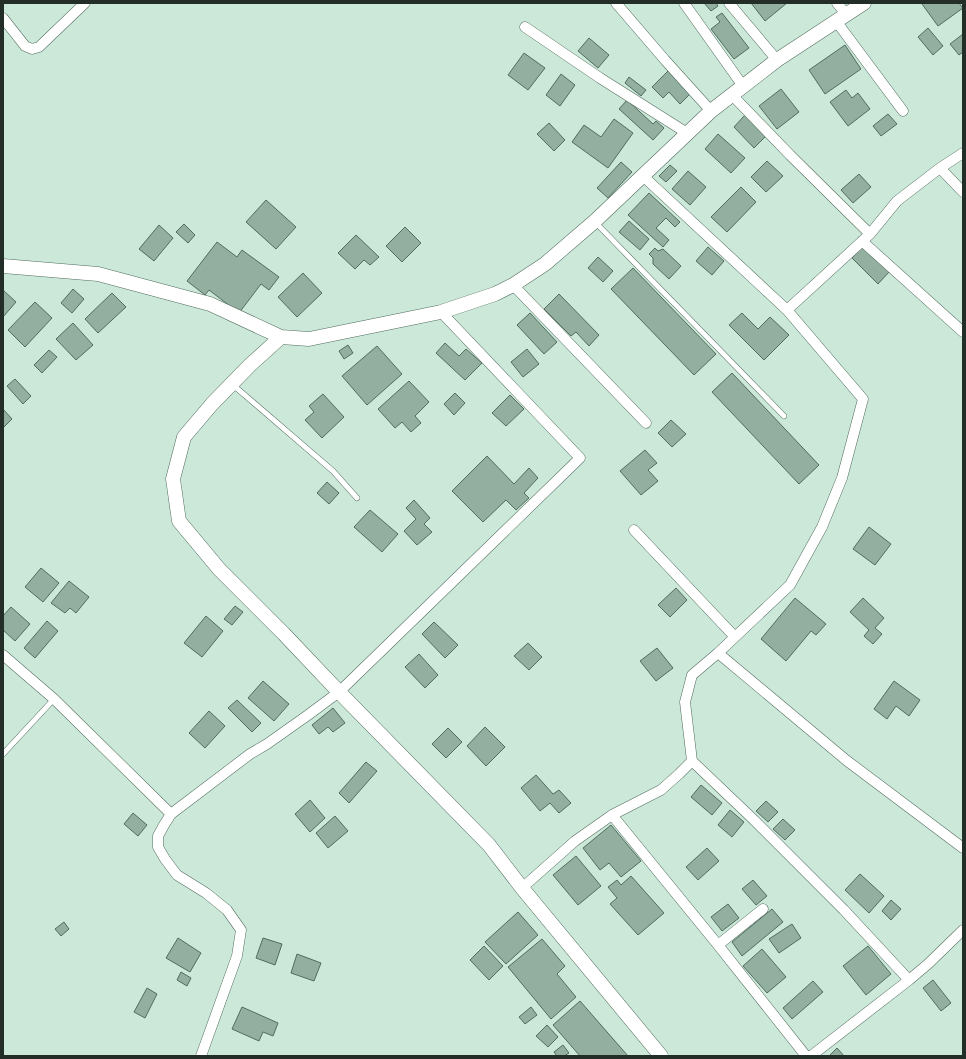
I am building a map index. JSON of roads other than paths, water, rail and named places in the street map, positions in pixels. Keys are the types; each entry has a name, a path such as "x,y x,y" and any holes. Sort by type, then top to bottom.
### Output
{"street":[{"path":"3,18 25,46 32,49 39,48 85,3"},
{"path":"616,3 711,111"},
{"path":"684,3 738,90 790,155 870,234"},
{"path":"729,3 778,60"},
{"path":"837,3 841,17 903,111"},
{"path":"3,266 98,274 210,304 281,337 309,339 441,312 495,294 513,285 545,264 594,221 711,111 778,60 864,3"},
{"path":"526,27 600,78 687,133"},
{"path":"786,310 870,234 897,201 940,168 963,153"},
{"path":"940,168 963,192"},
{"path":"642,176 786,310 863,399 842,478 822,527 790,585 718,653 692,674 685,702 692,761 754,820 844,910 909,980"},
{"path":"862,241 963,332"},
{"path":"513,285 646,423"},
{"path":"201,1056 238,956 241,930 227,910 177,875 165,859 158,847 158,836 171,814 250,754 339,692 580,458 441,312"},
{"path":"281,337 250,365 212,404 184,437 173,479 179,521 219,569 284,634 488,846 661,1056"},
{"path":"634,530 735,637"},
{"path":"718,653 846,760 963,848"},
{"path":"3,655 54,699 171,814"},
{"path":"522,888 576,841 612,816 661,790 692,761"},
{"path":"612,816 806,1056"},
{"path":"718,946 763,909"},
{"path":"811,1056 909,980 963,930"}],"lane":[{"path":"594,221 784,416"},
{"path":"232,384 333,471 358,498"},
{"path":"3,754 54,699"}]}
